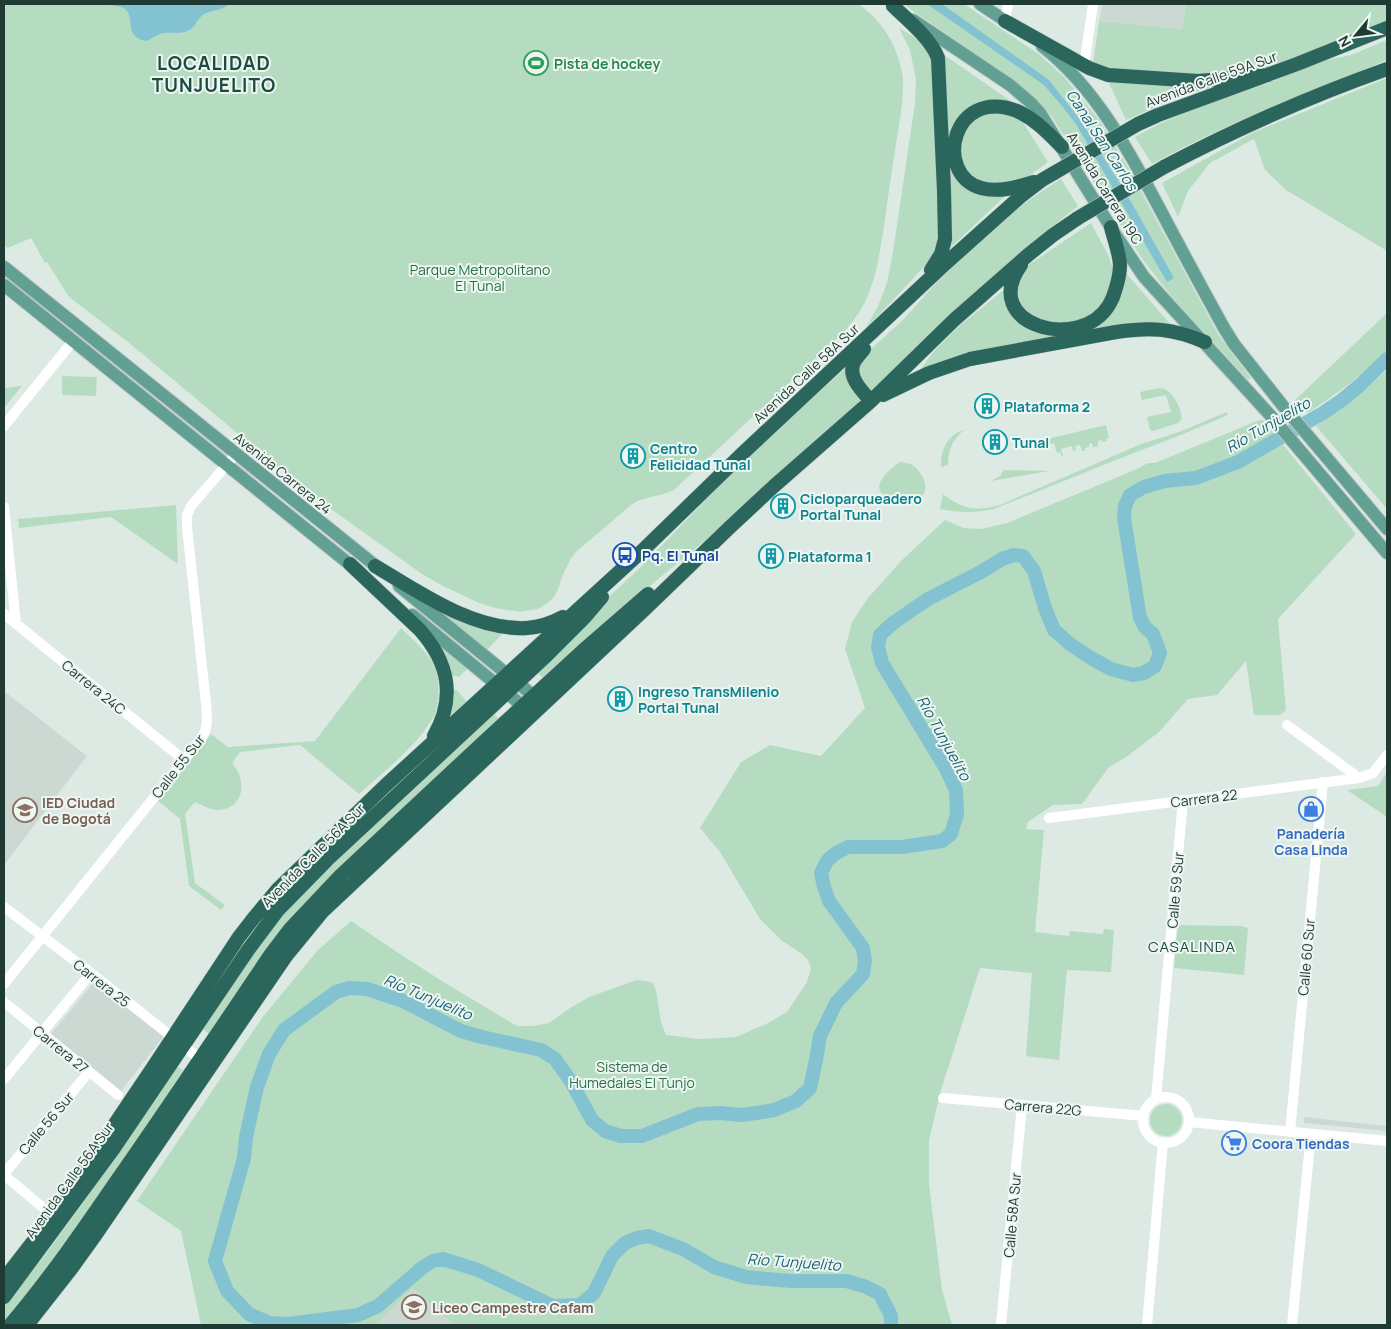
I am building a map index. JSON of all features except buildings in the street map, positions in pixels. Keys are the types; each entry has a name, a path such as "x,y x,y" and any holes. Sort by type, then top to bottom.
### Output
{"highway":[{"path":"891,5 928,41 936,54 938,64 945,240 942,254 916,292"},
{"path":"1005,21 1084,66 1115,76 1215,80 1268,74"},
{"name":"Avenida Calle 59A Sur","path":"1048,176 1138,124 1158,115 1387,28"},
{"path":"10,1325 78,1237 270,954 321,895 387,833 644,610 773,488 871,401 954,320 1053,235 1164,167 1245,126 1387,69"},
{"path":"1048,176 1001,190 982,189 967,180 960,172 954,150 956,135 961,125 969,116 980,110 993,107 1006,108 1037,123 1062,147"},
{"name":"Avenida Calle 58A Sur","path":"507,683 577,610 642,551 743,453 1007,208 1048,176"},
{"path":"1028,255 1012,280 1010,290 1015,308 1025,320 1036,325 1064,329 1088,324 1106,310 1117,287 1120,263 1111,227"},
{"path":"871,401 856,381 852,369 856,359 884,322"},
{"path":"871,401 929,373 970,359 1116,332 1158,329 1178,332 1205,342"},
{"name":"Avenida Calle 56A Sur","path":"4,1297 114,1148 240,937 284,882 423,751 585,617 642,551"},
{"path":"350,564 420,630 433,646 443,665 447,694 445,713 433,738 423,751"},
{"path":"375,566 444,606 466,616 502,627 537,627 577,610"},
{"name":"Avenida Calle 56A Sur","path":"4,1279 53,1216 120,1115 271,919 327,860 507,683"},
{"path":"27,1325 71,1269 290,949 322,912 533,705"},
{"path":"370,866 387,833"},
{"path":"240,937 271,919"},
{"path":"114,1148 120,1115"},
{"path":"108,1215 127,1166"}],"main road":[{"path":"980,4 1054,56 1083,85 1106,116 1131,156 1228,336 1283,406 1387,529"},
{"name":"Avenida Carrera 19C","path":"891,5 1010,85 1040,113 1144,277 1270,415 1387,553"},
{"name":"Avenida Carrera 24","path":"4,267 375,566 533,705"},
{"name":"Avenida Carrera 24","path":"4,285 350,564 507,683"}],"street":[{"path":"1005,21 1008,4"},
{"path":"1084,66 1093,4"},
{"path":"4,426 73,341"},
{"name":"Calle 55 Sur","path":"4,984 207,729 208,722 187,515 191,506 236,454"},
{"path":"4,507 16,624"},
{"name":"Carrera 24C","path":"4,614 184,760"},
{"path":"1287,725 1359,778 1373,773 1387,755"},
{"name":"Carrera 22","path":"1049,818 1359,778"},
{"name":"Calle 60 Sur","path":"1290,1132 1322,782"},
{"name":"Calle 59 Sur","path":"1156,1099 1183,800"},
{"name":"Carrera 25","path":"4,908 43,936 200,1059"},
{"path":"4,1079 91,973"},
{"name":"Carrera 27","path":"4,1002 118,1095"},
{"name":"Calle 56 Sur","path":"4,1175 89,1072"},
{"path":"1170,1097 1182,1103 1188,1115 1189,1122 1184,1134 1173,1142 1153,1139 1144,1128 1146,1108 1156,1099 1170,1097"},
{"name":"Carrera 22G","path":"943,1098 1144,1116"},
{"name":"Calle 58A Sur","path":"1002,1325 1022,1105"},
{"path":"1189,1122 1387,1141"},
{"path":"1292,1325 1310,1134"},
{"path":"1147,1325 1163,1142"},
{"path":"4,1175 53,1216"}],"shaded area":[{"path":"1102,4 1186,4 1182,29 1099,21"},
{"name":"IED Ciudad de Bogotá","path":"4,691 87,756 4,865"},
{"path":"94,982 164,1036 121,1091 50,1035"},
{"path":"1304,1117 1387,1126 1387,1131 1304,1123"},
{"name":"Liceo Campestre Cafam","path":"413,1288 454,1325 376,1325"}],"green space":[{"name":"Parque Metropolitano El Tunal","path":"4,4 858,4 874,17 887,33 896,51 903,81 901,112 884,227 873,282 862,307 844,332 674,490 631,505 576,552 571,558 554,597 546,604 538,609 520,612 479,603 422,574 296,482 128,342 69,297 47,262 45,263 31,238 8,248 4,245"},
{"path":"903,4 964,4 1040,55 1065,78 1099,120 1129,169 1218,334 1251,378 1248,380 1172,297 1143,260 1052,117 1043,106 1005,74"},
{"path":"1186,4 1387,4 1387,22 1268,67 1217,75 1120,73 1093,64 1099,21 1182,29"},
{"path":"899,28 918,40 932,59 940,234 934,255 865,330 878,306 887,283 915,103 916,79 910,50"},
{"path":"1387,40 1387,60 1238,122 1152,164 1135,137 1200,106 1266,84 1323,61 1351,55"},
{"path":"940,52 1018,106 961,118 957,174 1006,195 946,252"},
{"path":"1387,78 1387,251 1286,190 1265,170 1254,139 1210,163 1188,191 1178,217 1162,183 1252,133"},
{"path":"1108,81 1214,87 1179,97 1126,120"},
{"path":"992,111 1019,116 1048,162 1029,176 1013,182 988,185 966,171 960,159 962,130 968,122"},
{"path":"1061,179 1078,206 972,297 870,394 856,370 860,359 904,319 936,283 1014,211"},
{"path":"1091,223 1109,257 1115,276 1101,309 1084,322 1048,326 1021,311 1015,286 1018,276 1030,264"},
{"path":"1125,272 1171,325 919,371 935,350 957,328 1005,289 1009,309 1017,322 1031,331 1051,336 1075,333 1092,327"},
{"path":"1387,313 1387,350 1329,399 1308,413 1295,400"},
{"path":"848,366 864,399 776,475 708,538 544,679 536,671 596,609 643,565 748,456"},
{"path":"1387,370 1387,509 1316,426 1361,393"},
{"path":"62,376 97,377 96,396 62,395"},
{"path":"22,386 4,408 4,388"},
{"path":"1159,388 1168,391 1175,399 1182,419 1178,423 1153,431 1150,430 1147,417 1171,412 1166,395 1142,400 1140,392"},
{"path":"1227,412 1228,415 1181,435 994,509 967,512 940,509 943,494 957,503 970,508 976,509 1000,505 1141,444 1179,432"},
{"name":"Sistema de Humedales El Tunjo","path":"1262,419 1356,534 1278,619 1286,710 1280,715 1254,715 1246,661 1217,695 1188,699 1159,732 1125,758 1109,767 1082,804 1053,805 1028,822 1026,829 1044,830 1035,932 1069,936 1070,931 1103,934 1104,929 1114,930 1111,972 1067,970 1059,1060 1026,1056 1032,973 980,968 941,1090 929,1140 929,1184 942,1290 952,1325 454,1325 413,1288 376,1325 201,1325 181,1231 137,1201 262,1018 317,951 351,921 445,983 517,1026 534,1026 549,1023 589,997 637,980 653,983 656,990 661,1022 666,1035 700,1039 736,1037 768,1023 787,1012 807,982 811,968 808,960 802,954 781,940 760,919 720,852 700,828 741,762 770,745 821,756 865,708 845,649 852,622 868,598 902,560 945,520 963,528 981,529 1007,523 1148,463 1155,463"},
{"path":"1106,425 1109,438 1106,439 1107,441 1098,441 1098,446 1093,447 1092,443 1089,444 1085,451 1082,451 1080,445 1075,446 1076,450 1073,451 1072,446 1061,449 1063,455 1061,456 1060,452 1057,453 1054,443 1041,447 1039,441"},
{"path":"965,429 952,445 948,465 941,467 942,454 946,443 954,435"},
{"path":"900,462 913,466 924,479 924,493 917,499 908,500 888,497 879,488 883,477"},
{"path":"1004,470 1049,471 991,481 1000,476"},
{"path":"176,505 178,564 111,517 19,528 18,519"},
{"path":"424,600 503,633 487,650"},
{"path":"401,628 423,650 434,665 438,683 437,708 435,715 414,743 359,794 300,745 240,752 232,763 238,771 242,787 236,802 228,808 217,810 195,802 185,814 195,883 225,905 221,910 189,886 180,819 158,801 211,734 228,747 315,741"},
{"path":"432,637 468,668 459,677 450,675"},
{"path":"452,690 457,690 468,703 444,726"},
{"path":"492,712 499,719 368,844 211,1035 201,1028 233,980 291,902"},
{"path":"1387,772 1387,817 1347,790 1378,786"},
{"path":"1178,925 1241,926 1248,928 1244,975 1174,968"},
{"path":"176,1066 183,1070 77,1231 4,1325 4,1306 81,1206"},
{"path":"1166,1104 1177,1109 1182,1120 1177,1131 1166,1136 1155,1131 1150,1120 1155,1109"}],"water":[{"path":"105,4 229,4 204,14 188,31 162,33 146,41 139,39 132,31 130,17 125,9"},
{"path":"927,4 942,4 1049,80 1081,121 1130,200 1174,278 1167,282 1076,124 1044,85"}],"waterway":[{"name":"Río Tunjuelito","path":"891,1325 891,1316 880,1294 864,1286 846,1281 791,1281 746,1277 714,1267 683,1249 649,1236 625,1243 612,1256 594,1293 580,1305 553,1306 478,1270 443,1259 433,1261 423,1267 378,1306 358,1315 288,1324 269,1323 249,1314 227,1291 215,1261 244,1158 246,1137 257,1087 269,1054 284,1030 336,992 349,988 367,989 403,1001 461,1031 541,1050 555,1059 570,1080 592,1120 605,1131 621,1136 642,1136 698,1114 720,1113 741,1115 757,1113 774,1110 796,1101 810,1088 820,1036 836,1003 863,974 865,961 863,948 829,901 821,873 827,861 836,853 848,847 902,847 942,841 951,834 957,814 956,790 945,767 882,663 878,647 880,635 893,623 928,599 1002,559 1014,555 1023,556 1034,571 1054,630 1070,644 1111,669 1133,675 1144,673 1155,666 1160,653 1153,634 1145,627 1140,618 1124,518 1125,506 1130,495 1144,487 1165,481 1196,478 1238,462 1342,400 1387,359"}],"place":[{"name":"Pista de hockey","path":"536,63"},
{"name":"Plataforma 2","path":"987,406"},
{"name":"Tunal","path":"995,442"},
{"name":"Centro Felicidad Tunal","path":"633,456"},
{"name":"Cicloparqueadero Portal Tunal","path":"783,506"},
{"name":"Pq. El Tunal","path":"625,555"},
{"name":"Plataforma 1","path":"771,556"},
{"name":"Ingreso TransMilenio Portal Tunal","path":"620,699"},
{"name":"Panadería Casa Linda","path":"1311,809"},
{"name":"IED Ciudad de Bogotá","path":"25,810"},
{"name":"Coora Tiendas","path":"1234,1143"},
{"name":"Liceo Campestre Cafam","path":"414,1307"}],"district":[{"name":"LOCALIDAD TUNJUELITO","path":"214,74"},
{"name":"CASALINDA","path":"1192,946"}],"water label":[{"name":"Canal San Carlos","path":"1102,140"}]}
